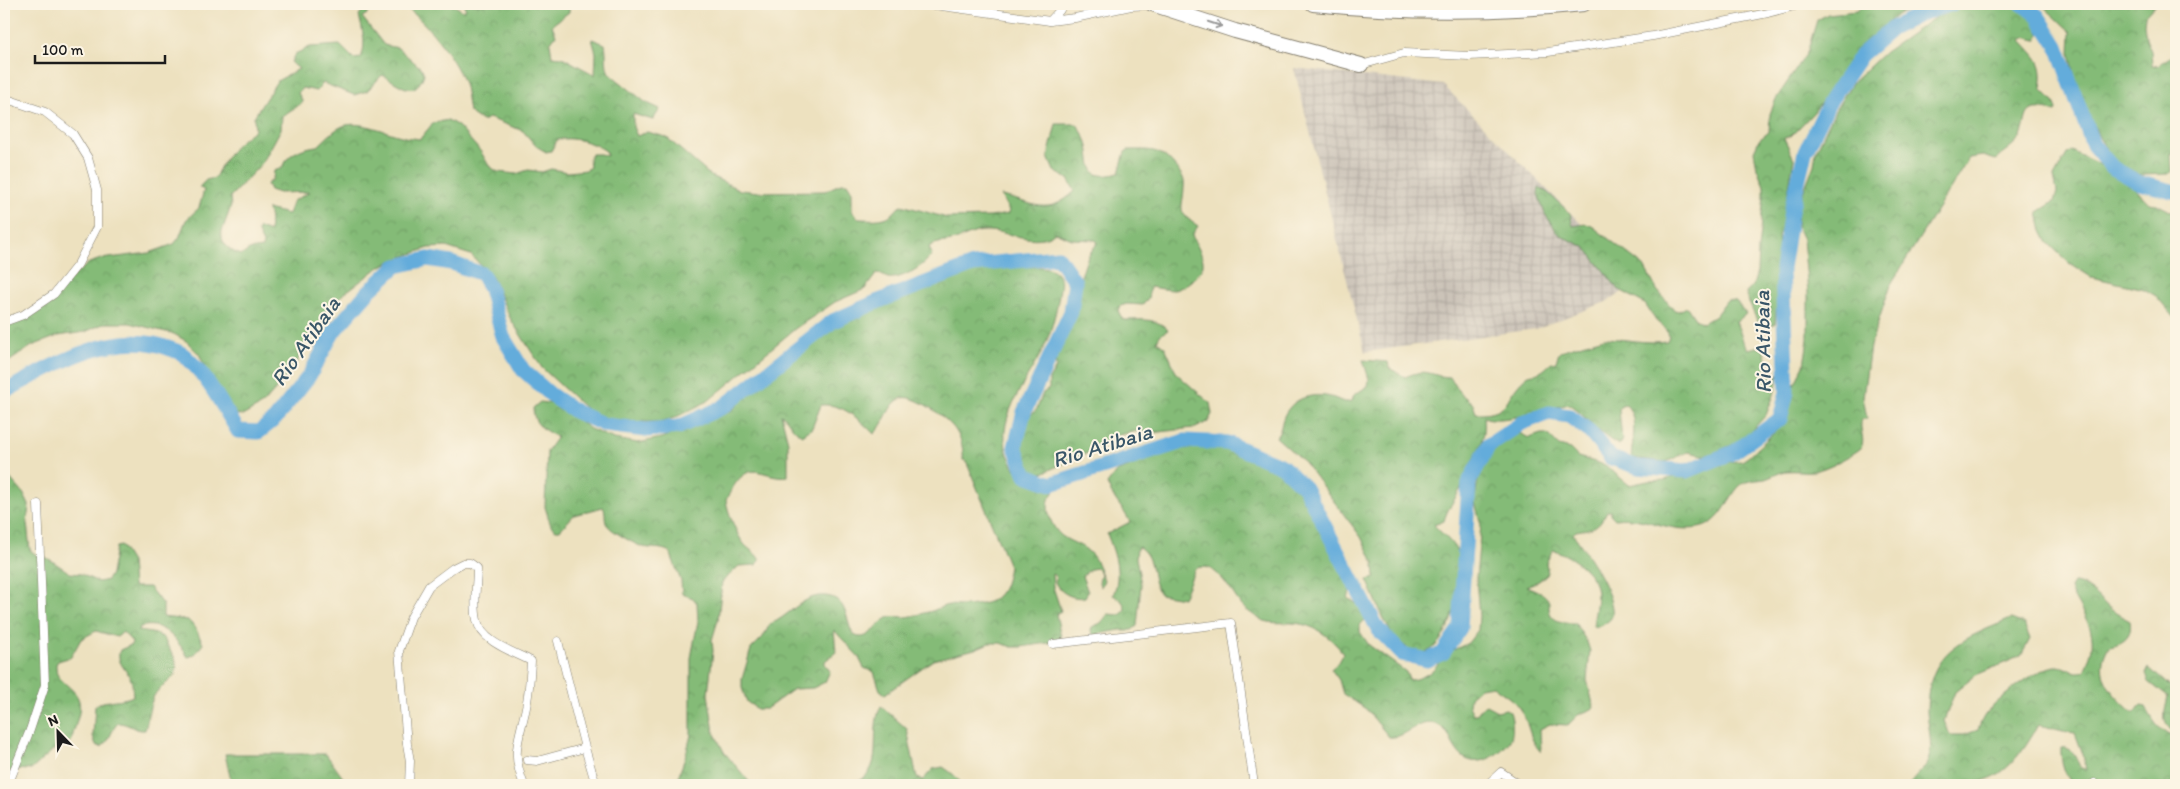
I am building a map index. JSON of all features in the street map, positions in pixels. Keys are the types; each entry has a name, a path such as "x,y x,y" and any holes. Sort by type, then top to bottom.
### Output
{"highway":[{"path":"1153,4 1235,30 1361,65"},
{"path":"1313,4 1424,11 1510,9 1584,4"}],"street":[{"path":"927,4 1050,21 1075,18 1131,6 1153,4"},
{"path":"1050,21 1060,10 1062,4"},
{"path":"1361,65 1404,53 1470,56 1548,52 1653,36 1768,13 1802,4"},
{"path":"4,98 45,112 73,134 88,158 97,190 97,228 78,264 54,294 23,315 4,322"},
{"path":"8,785 30,730 45,685 38,504"},
{"path":"409,785 410,761 399,651 411,617 429,586 463,562 470,563 477,568 477,620 482,630 491,640 532,661 524,717 516,742 518,772 524,785"},
{"path":"1053,644 1231,623 1254,785"},
{"path":"558,641 596,785"},
{"path":"527,760 537,761 585,748"},
{"path":"1487,785 1501,772 1520,785"}],"shaded area":[{"path":"1294,68 1443,85 1639,282 1606,302 1535,329 1365,352"}],"green space":[{"path":"400,4 452,4 463,11 466,9 463,4 551,4 569,7 569,12 552,25 556,35 550,43 552,56 562,57 595,75 596,53 592,39 605,44 609,73 645,102 660,109 653,120 633,114 633,127 637,136 647,132 666,137 711,176 740,190 759,192 825,191 842,183 847,183 852,191 852,211 859,219 884,218 893,214 902,205 947,218 990,217 1008,214 1009,211 1001,196 1040,206 1056,204 1075,191 1068,179 1054,171 1048,157 1056,124 1077,124 1087,142 1092,169 1100,175 1119,173 1125,152 1128,150 1150,150 1161,154 1171,162 1183,177 1182,210 1186,217 1198,226 1192,235 1201,255 1203,265 1193,279 1178,289 1150,287 1148,298 1143,305 1127,304 1120,306 1118,311 1123,320 1153,321 1168,330 1160,335 1157,341 1165,347 1177,374 1210,403 1212,414 1208,422 1193,428 1151,433 1137,431 1119,435 1092,451 1040,474 1031,470 1020,454 1018,443 1021,424 1037,409 1043,393 1049,389 1049,379 1056,368 1055,350 1067,325 1078,310 1079,282 1088,256 1098,242 1095,240 1072,239 1055,232 1048,237 1031,238 994,231 980,231 955,240 931,245 929,247 932,254 919,267 900,277 894,278 888,278 877,273 865,289 835,302 796,328 708,401 674,418 660,422 608,419 594,415 587,410 542,368 511,320 492,277 471,255 446,247 429,248 393,260 378,268 342,295 323,321 308,336 290,373 263,404 244,415 234,414 226,409 199,354 186,341 174,334 130,323 105,323 85,332 58,336 32,346 4,365 4,327 45,306 89,263 101,259 149,253 174,244 179,238 186,220 199,208 204,190 200,186 206,180 215,178 231,151 242,139 255,130 254,117 277,81 299,69 291,62 295,54 310,47 340,45 354,59 361,58 364,42 359,15 366,7 369,13 362,17 384,45 398,48 422,69 424,74 420,83 410,89 405,88 382,75 367,91 354,95 323,83 317,91 302,88 298,93 302,103 282,116 281,129 263,162 230,197 231,206 221,234 226,245 234,252 242,255 249,250 262,248 263,243 257,231 259,228 270,232 267,209 288,214 293,201 310,192 279,193 270,190 267,184 273,179 274,171 282,168 292,155 302,149 318,146 333,132 343,126 364,125 403,137 420,139 433,123 448,120 458,126 481,152 489,166 498,172 516,174 528,170 542,172 551,169 568,172 586,170 590,167 589,158 592,154 607,156 606,151 595,145 569,139 557,140 551,151 546,152 536,146 523,131 489,118 482,121 469,112 464,85 453,61 427,27"},
{"path":"1864,4 1927,4 1898,14 1858,48 1844,73 1813,113 1791,136 1784,138 1794,159 1781,231 1778,235 1783,299 1779,299 1777,303 1775,324 1761,327 1746,293 1753,286 1757,272 1764,196 1764,186 1757,168 1754,151 1759,140 1769,132 1770,114 1776,99 1807,53 1817,20 1828,14 1857,11"},
{"path":"1959,4 2022,4 2036,19 2040,34 2036,40 2025,37 2021,40 2039,62 2042,73 2041,89 2054,102 2057,109 2056,112 2043,109 2030,111 2017,142 1996,160 1983,156 1969,158 1891,284 1870,346 1863,397 1867,419 1862,419 1861,423 1863,441 1861,448 1838,462 1818,470 1786,471 1765,479 1746,482 1735,491 1715,520 1698,528 1677,528 1636,519 1615,519 1611,515 1611,511 1607,511 1601,521 1595,526 1576,531 1573,534 1605,585 1612,607 1610,620 1597,627 1593,626 1597,594 1593,580 1576,561 1554,550 1552,551 1546,563 1548,573 1539,581 1526,586 1540,592 1547,598 1552,617 1562,622 1575,623 1587,642 1590,651 1587,680 1594,708 1578,715 1568,725 1550,724 1540,729 1541,752 1534,742 1519,708 1493,686 1480,688 1470,697 1469,706 1473,714 1477,714 1486,705 1497,711 1506,709 1510,712 1513,727 1511,739 1504,748 1490,758 1475,761 1468,760 1456,749 1446,731 1435,724 1423,724 1401,735 1389,737 1366,709 1343,694 1339,680 1331,669 1337,664 1343,653 1327,636 1314,628 1300,624 1268,622 1259,619 1243,607 1217,573 1203,567 1195,569 1183,598 1160,594 1154,582 1148,557 1139,547 1137,548 1136,558 1141,584 1137,626 1132,630 1120,630 1093,635 1092,627 1101,623 1108,614 1120,615 1125,611 1122,601 1113,595 1116,587 1117,572 1115,557 1107,534 1130,522 1107,484 1116,472 1173,449 1214,446 1242,449 1249,447 1261,452 1277,463 1317,507 1337,546 1353,571 1354,576 1348,599 1358,604 1365,612 1366,619 1360,625 1360,632 1369,645 1406,672 1409,680 1429,673 1437,666 1441,656 1468,643 1478,630 1479,616 1476,578 1481,525 1474,499 1480,473 1487,458 1498,445 1511,435 1517,432 1529,438 1547,434 1559,446 1570,449 1578,457 1605,465 1629,485 1665,480 1711,463 1742,461 1748,457 1781,426 1794,385 1804,365 1808,339 1808,292 1803,239 1797,227 1798,205 1814,165 1816,151 1836,109 1852,83 1885,52 1949,8"},
{"path":"2041,4 2156,4 2145,16 2144,24 2146,39 2151,51 2152,65 2158,66 2172,55 2176,56 2176,155 2171,153 2172,171 2169,174 2140,175 2114,161 2100,139 2079,97 2070,53 2071,32"},
{"path":"2071,151 2122,175 2149,203 2157,204 2170,211 2176,210 2176,319 2156,296 2144,289 2091,277 2069,263 2048,243 2042,231 2038,212 2054,202 2057,192 2054,177 2067,154"},
{"path":"1539,188 1547,192 1570,213 1573,226 1586,224 1592,226 1644,266 1657,290 1674,310 1679,311 1687,307 1695,319 1703,323 1715,316 1727,300 1736,301 1746,314 1735,323 1745,346 1748,349 1757,347 1763,349 1771,368 1771,378 1775,379 1779,373 1774,395 1766,415 1743,440 1707,456 1688,452 1666,462 1631,458 1634,423 1630,410 1626,405 1621,406 1619,409 1622,440 1619,445 1605,436 1569,404 1501,419 1484,417 1484,433 1479,449 1444,521 1434,525 1453,545 1461,561 1461,584 1458,599 1447,629 1439,641 1431,650 1421,653 1414,652 1398,640 1388,627 1367,580 1375,578 1374,563 1361,537 1304,462 1276,437 1287,411 1299,400 1317,395 1329,396 1345,402 1352,401 1354,395 1368,386 1369,379 1363,360 1388,362 1389,368 1405,377 1424,372 1450,377 1459,392 1473,404 1476,413 1488,413 1502,407 1519,384 1528,376 1542,371 1556,362 1561,351 1605,338 1643,342 1667,341 1669,336 1667,330 1656,321 1645,304 1618,289 1585,247 1563,237 1557,232 1545,214 1538,194"},
{"path":"984,258 1022,267 1049,268 1057,273 1060,278 1059,295 1051,330 1043,349 1013,403 1005,432 1006,447 1011,461 1020,475 1031,482 1061,485 1049,500 1048,511 1051,522 1061,535 1092,555 1098,565 1104,580 1101,587 1099,583 1101,573 1097,568 1091,569 1082,576 1088,592 1085,597 1080,598 1063,592 1055,582 1055,575 1052,574 1053,587 1061,611 1056,614 1062,641 1021,647 989,643 975,649 933,660 885,694 880,690 874,672 864,668 858,656 834,630 836,652 825,661 825,665 830,671 825,682 813,688 794,689 766,709 757,709 747,702 742,688 742,679 751,649 763,637 770,624 806,600 819,596 837,600 846,613 852,633 861,637 866,636 891,617 914,616 947,605 961,606 989,602 996,598 1004,586 1009,566 966,461 963,460 963,449 958,434 946,420 931,408 915,400 902,398 893,404 874,434 857,418 844,410 829,405 821,405 812,428 803,435 796,431 781,414 788,442 788,476 777,476 754,471 748,472 739,479 726,500 738,535 760,561 756,565 739,566 722,582 718,620 712,640 713,651 708,694 714,732 724,752 752,785 675,785 691,735 691,658 698,621 697,603 693,598 682,594 681,581 670,552 643,547 615,532 607,524 603,507 574,515 560,530 556,530 551,526 545,507 547,451 557,437 537,423 533,408 540,402 554,404 590,429 614,439 638,443 661,438 731,411 801,346 873,302"},
{"path":"4,475 7,475 23,493 29,505 27,523 30,550 49,559 70,573 81,574 98,582 107,580 111,574 116,547 121,546 131,562 133,587 149,587 163,605 163,617 188,620 195,627 203,644 194,655 188,657 174,638 162,629 156,626 140,627 139,631 157,634 164,638 176,662 175,673 154,696 145,730 118,723 107,742 101,747 96,745 93,736 95,706 103,702 133,696 132,682 119,659 120,650 131,645 132,642 123,632 117,637 96,631 81,639 71,657 58,661 56,664 58,676 73,690 79,701 80,706 72,740 69,744 53,750 31,770 14,769 4,775"},
{"path":"2073,583 2090,589 2113,611 2130,621 2131,627 2126,639 2119,644 2109,646 2102,665 2106,682 2117,698 2132,712 2136,712 2141,706 2146,707 2159,727 2171,736 2174,734 2165,721 2168,697 2149,682 2146,674 2149,668 2176,692 2176,761 2174,763 2176,766 2176,785 2113,785 2112,782 2107,785 2074,785 2062,763 2061,748 2071,751 2080,767 2086,770 2083,754 2075,733 2038,725 2026,745 2011,763 1991,778 1968,784 1909,785 1923,769 1929,758 1930,741 1927,712 1933,675 1941,661 1963,641 2011,619 2024,624 2030,639 2021,656 1976,675 1955,692 1944,721 1950,735 1964,735 1978,730 1985,715 1998,701 2029,677 2040,671 2058,666 2077,672 2084,671 2092,648 2091,631 2072,594 2070,588"},
{"path":"881,706 907,729 917,778 923,780 933,769 943,767 963,785 851,785 863,779 870,771 874,761 877,717"},
{"path":"225,754 326,754 348,785 232,785"}],"waterway":[{"name":"Rio Atibaia","path":"4,392 41,372 83,353 126,342 147,343 168,348 183,355 208,382 238,431 259,432 275,419 309,376 334,331 368,292 396,266 428,259 451,263 482,274 490,289 503,337 523,370 551,395 576,412 605,425 646,430 679,427 723,407 833,321 973,265 1058,257 1075,282 1071,312 1024,412 1015,447 1026,475 1051,484 1185,441 1227,443 1282,466 1305,488 1378,629 1402,654 1427,660 1443,653 1460,628 1469,482 1489,445 1522,423 1549,413 1569,416 1589,431 1611,458 1638,467 1687,471 1734,452 1780,419 1787,392 1782,269 1791,211 1805,152 1830,101 1861,55 1891,29 1923,13 1952,4"},
{"name":"Rio Atibaia","path":"2022,4 2038,16 2057,46 2093,145 2113,168 2140,183 2176,192"}]}
